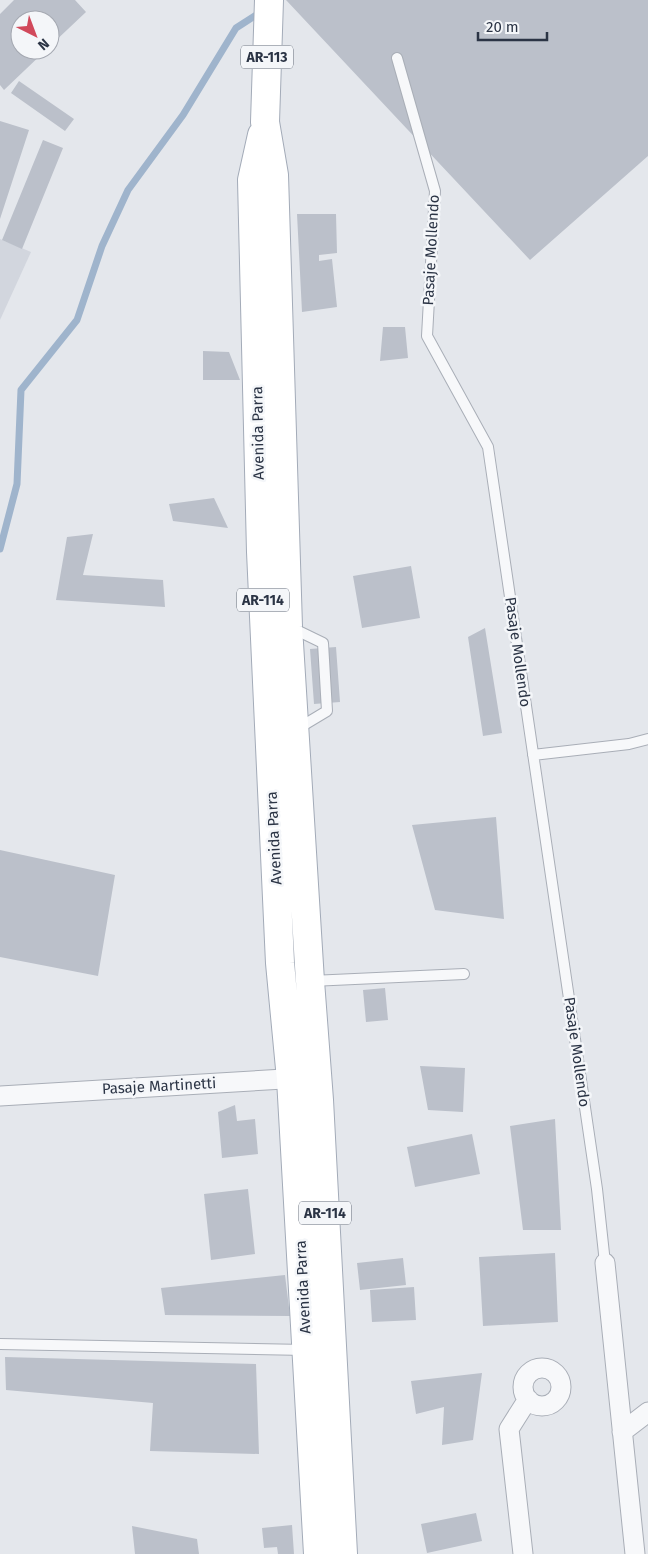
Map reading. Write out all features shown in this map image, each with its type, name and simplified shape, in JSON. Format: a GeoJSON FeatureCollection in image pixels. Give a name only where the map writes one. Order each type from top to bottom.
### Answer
{"type":"FeatureCollection","features":[{"type":"Feature","properties":{"kind":"main road","name":"Avenida Parra"},"geometry":{"type":"LineString","coordinates":[[269,0],[265,118],[252,180],[261,552],[282,734]]}},
{"type":"Feature","properties":{"kind":"main road","name":"Avenida Parra"},"geometry":{"type":"LineString","coordinates":[[265,118],[274,175],[288,627],[282,734],[280,963],[297,981],[317,1076],[320,1350],[318,1554]]}},
{"type":"Feature","properties":{"kind":"main road","name":"Avenida Parra"},"geometry":{"type":"LineString","coordinates":[[297,981],[290,1079],[343,1554]]}},
{"type":"Feature","properties":{"kind":"street","name":"Pasaje Martinetti"},"geometry":{"type":"LineString","coordinates":[[0,1096],[317,1076]]}},
{"type":"Feature","properties":{"kind":"street"},"geometry":{"type":"LineString","coordinates":[[605,1262],[635,1554]]}},
{"type":"Feature","properties":{"kind":"street"},"geometry":{"type":"LineString","coordinates":[[523,1554],[508,1429],[528,1400]]}},
{"type":"Feature","properties":{"kind":"street"},"geometry":{"type":"LineString","coordinates":[[622,1432],[648,1412]]}},
{"type":"Feature","properties":{"kind":"lane","name":"Pasaje Mollendo"},"geometry":{"type":"LineString","coordinates":[[397,58],[435,191],[427,336],[488,447],[595,1179],[605,1262]]}},
{"type":"Feature","properties":{"kind":"lane"},"geometry":{"type":"LineString","coordinates":[[533,755],[629,744],[648,739]]}},
{"type":"Feature","properties":{"kind":"lane"},"geometry":{"type":"LineString","coordinates":[[297,981],[464,974]]}},
{"type":"Feature","properties":{"kind":"lane"},"geometry":{"type":"LineString","coordinates":[[0,1344],[320,1350]]}},
{"type":"Feature","properties":{"kind":"shaded area"},"geometry":{"type":"Polygon","coordinates":[[[0,239],[31,252],[0,320],[0,239]]]}},
{"type":"Feature","properties":{"kind":"building"},"geometry":{"type":"Polygon","coordinates":[[[14,0],[75,0],[86,12],[60,37],[60,10],[10,10],[10,60],[36,60],[4,90],[0,85],[0,14],[14,0]]]}},
{"type":"Feature","properties":{"kind":"building"},"geometry":{"type":"Polygon","coordinates":[[[286,0],[648,0],[648,156],[530,260],[286,0]]]}},
{"type":"Feature","properties":{"kind":"building"},"geometry":{"type":"Polygon","coordinates":[[[19,81],[74,119],[65,131],[11,93],[19,81]]]}},
{"type":"Feature","properties":{"kind":"building"},"geometry":{"type":"Polygon","coordinates":[[[0,121],[29,130],[0,219],[0,121]]]}},
{"type":"Feature","properties":{"kind":"building"},"geometry":{"type":"Polygon","coordinates":[[[43,140],[63,148],[22,249],[2,240],[43,140]]]}},
{"type":"Feature","properties":{"kind":"building"},"geometry":{"type":"Polygon","coordinates":[[[297,214],[336,214],[337,253],[319,255],[319,261],[332,259],[337,307],[302,312],[297,214]]]}},
{"type":"Feature","properties":{"kind":"building"},"geometry":{"type":"Polygon","coordinates":[[[383,327],[405,327],[408,358],[380,361],[383,327]]]}},
{"type":"Feature","properties":{"kind":"building"},"geometry":{"type":"Polygon","coordinates":[[[203,351],[229,352],[240,380],[203,380],[203,351]]]}},
{"type":"Feature","properties":{"kind":"building"},"geometry":{"type":"Polygon","coordinates":[[[214,498],[228,528],[173,521],[169,504],[214,498]]]}},
{"type":"Feature","properties":{"kind":"building"},"geometry":{"type":"Polygon","coordinates":[[[93,534],[83,575],[163,580],[165,607],[56,600],[67,537],[93,534]]]}},
{"type":"Feature","properties":{"kind":"building"},"geometry":{"type":"Polygon","coordinates":[[[411,566],[420,618],[362,628],[353,576],[411,566]]]}},
{"type":"Feature","properties":{"kind":"building"},"geometry":{"type":"Polygon","coordinates":[[[485,628],[502,733],[483,736],[468,637],[485,628]]]}},
{"type":"Feature","properties":{"kind":"building"},"geometry":{"type":"Polygon","coordinates":[[[336,647],[340,702],[314,704],[310,649],[336,647]]]}},
{"type":"Feature","properties":{"kind":"building"},"geometry":{"type":"Polygon","coordinates":[[[496,817],[504,919],[435,910],[412,825],[496,817]]]}},
{"type":"Feature","properties":{"kind":"building"},"geometry":{"type":"Polygon","coordinates":[[[0,850],[115,875],[98,976],[0,957],[0,850]]]}},
{"type":"Feature","properties":{"kind":"building"},"geometry":{"type":"Polygon","coordinates":[[[385,988],[388,1020],[366,1022],[363,990],[385,988]]]}},
{"type":"Feature","properties":{"kind":"building"},"geometry":{"type":"Polygon","coordinates":[[[420,1066],[465,1068],[463,1112],[428,1110],[420,1066]]]}},
{"type":"Feature","properties":{"kind":"building"},"geometry":{"type":"Polygon","coordinates":[[[235,1105],[237,1121],[255,1119],[258,1154],[222,1158],[218,1112],[235,1105]]]}},
{"type":"Feature","properties":{"kind":"building"},"geometry":{"type":"Polygon","coordinates":[[[555,1119],[561,1230],[523,1230],[510,1126],[555,1119]]]}},
{"type":"Feature","properties":{"kind":"building"},"geometry":{"type":"Polygon","coordinates":[[[472,1134],[480,1174],[415,1187],[407,1147],[472,1134]]]}},
{"type":"Feature","properties":{"kind":"building"},"geometry":{"type":"Polygon","coordinates":[[[248,1189],[255,1254],[211,1260],[204,1194],[248,1189]]]}},
{"type":"Feature","properties":{"kind":"building"},"geometry":{"type":"Polygon","coordinates":[[[555,1253],[558,1322],[483,1326],[479,1257],[555,1253]]]}},
{"type":"Feature","properties":{"kind":"building"},"geometry":{"type":"Polygon","coordinates":[[[403,1258],[406,1285],[360,1290],[357,1263],[403,1258]]]}},
{"type":"Feature","properties":{"kind":"building"},"geometry":{"type":"Polygon","coordinates":[[[285,1275],[290,1316],[165,1315],[161,1288],[285,1275]]]}},
{"type":"Feature","properties":{"kind":"building"},"geometry":{"type":"Polygon","coordinates":[[[414,1287],[416,1320],[372,1322],[370,1290],[414,1287]]]}},
{"type":"Feature","properties":{"kind":"building"},"geometry":{"type":"Polygon","coordinates":[[[5,1357],[256,1364],[259,1454],[150,1451],[153,1403],[6,1390],[5,1357]]]}},
{"type":"Feature","properties":{"kind":"building"},"geometry":{"type":"Polygon","coordinates":[[[482,1373],[473,1440],[442,1445],[444,1407],[416,1414],[411,1381],[482,1373]]]}},
{"type":"Feature","properties":{"kind":"building"},"geometry":{"type":"Polygon","coordinates":[[[476,1513],[482,1541],[427,1553],[421,1524],[476,1513]]]}},
{"type":"Feature","properties":{"kind":"building"},"geometry":{"type":"Polygon","coordinates":[[[292,1525],[294,1554],[278,1554],[277,1547],[264,1548],[262,1528],[292,1525]]]}},
{"type":"Feature","properties":{"kind":"building"},"geometry":{"type":"Polygon","coordinates":[[[132,1526],[197,1539],[199,1554],[135,1554],[132,1526]]]}},
{"type":"Feature","properties":{"kind":"waterway"},"geometry":{"type":"LineString","coordinates":[[0,549],[17,484],[21,390],[77,320],[102,246],[128,190],[183,115],[236,28],[261,12]]}}]}
